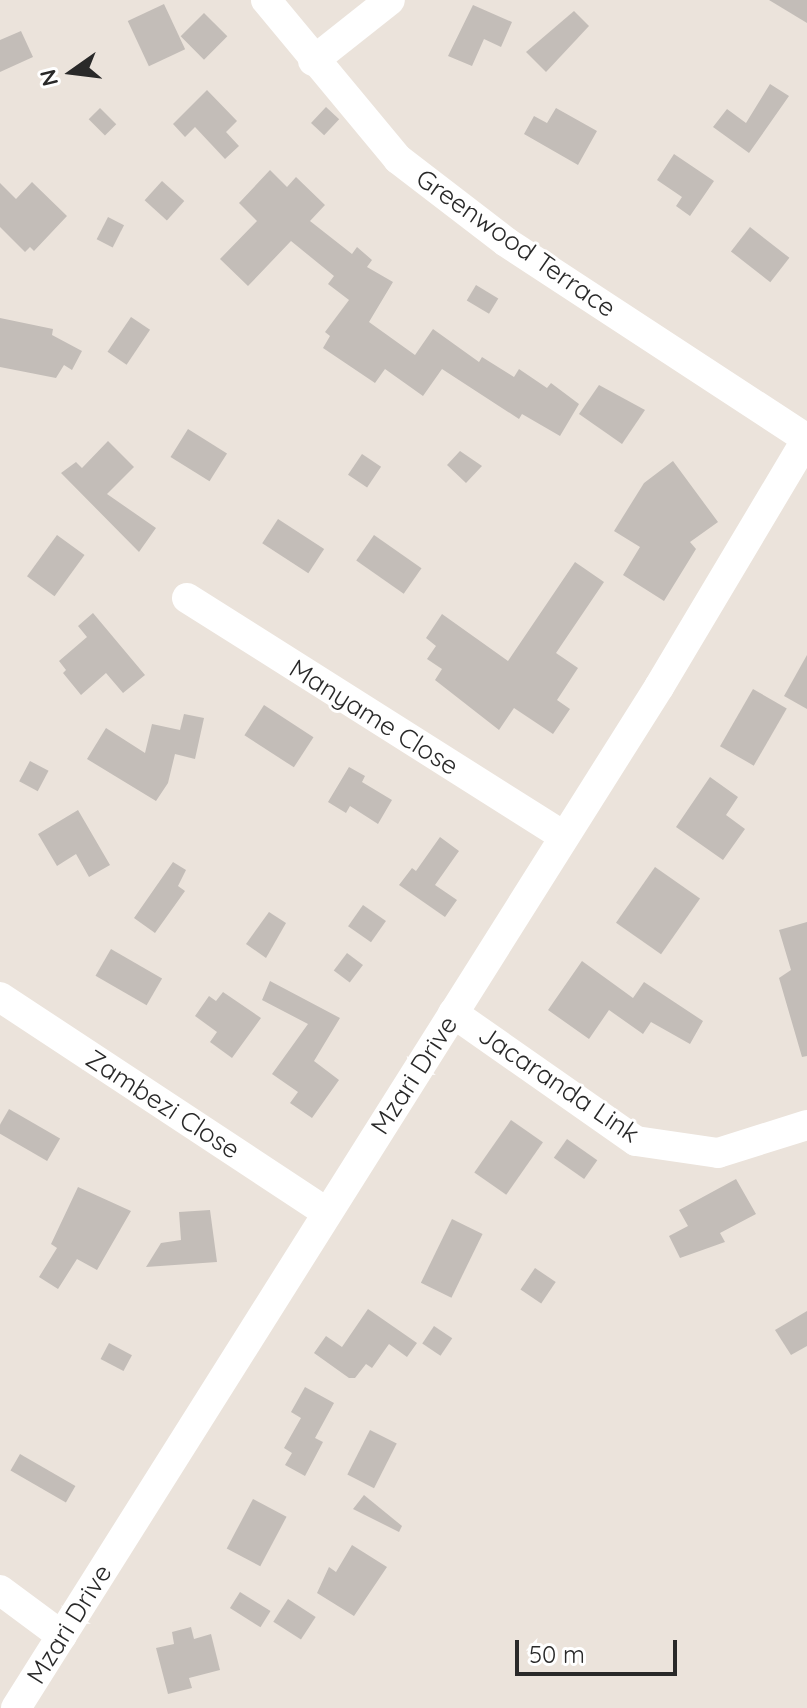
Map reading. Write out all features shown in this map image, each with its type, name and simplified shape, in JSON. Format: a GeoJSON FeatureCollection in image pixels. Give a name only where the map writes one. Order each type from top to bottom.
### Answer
{"type":"FeatureCollection","features":[{"type":"Feature","properties":{"kind":"street","name":"Greenwood Terrace"},"geometry":{"type":"LineString","coordinates":[[266,0],[313,61],[398,159],[506,242],[807,439]]}},
{"type":"Feature","properties":{"kind":"street"},"geometry":{"type":"LineString","coordinates":[[313,61],[390,0]]}},
{"type":"Feature","properties":{"kind":"street","name":"Mzari Drive"},"geometry":{"type":"LineString","coordinates":[[16,1708],[562,835],[659,687],[807,439]]}},
{"type":"Feature","properties":{"kind":"street","name":"Manyame Close"},"geometry":{"type":"LineString","coordinates":[[187,598],[562,835]]}},
{"type":"Feature","properties":{"kind":"street","name":"Zambezi Close"},"geometry":{"type":"LineString","coordinates":[[0,997],[326,1212]]}},
{"type":"Feature","properties":{"kind":"street","name":"Jacaranda Link"},"geometry":{"type":"LineString","coordinates":[[453,1013],[636,1141],[718,1153],[807,1125]]}},
{"type":"Feature","properties":{"kind":"street"},"geometry":{"type":"LineString","coordinates":[[0,1590],[62,1636]]}},
{"type":"Feature","properties":{"kind":"building"},"geometry":{"type":"Polygon","coordinates":[[[769,0],[807,0],[807,23],[769,0]]]}},
{"type":"Feature","properties":{"kind":"building"},"geometry":{"type":"Polygon","coordinates":[[[164,4],[185,49],[149,66],[128,21],[164,4]]]}},
{"type":"Feature","properties":{"kind":"building"},"geometry":{"type":"Polygon","coordinates":[[[473,5],[512,22],[501,47],[484,39],[472,66],[448,56],[473,5]]]}},
{"type":"Feature","properties":{"kind":"building"},"geometry":{"type":"Polygon","coordinates":[[[574,11],[589,26],[546,72],[526,52],[574,11]]]}},
{"type":"Feature","properties":{"kind":"building"},"geometry":{"type":"Polygon","coordinates":[[[204,13],[227,36],[204,60],[181,36],[204,13]]]}},
{"type":"Feature","properties":{"kind":"building"},"geometry":{"type":"Polygon","coordinates":[[[21,31],[33,57],[0,72],[0,40],[21,31]]]}},
{"type":"Feature","properties":{"kind":"building"},"geometry":{"type":"Polygon","coordinates":[[[770,84],[789,96],[749,153],[713,127],[727,109],[746,123],[770,84]]]}},
{"type":"Feature","properties":{"kind":"building"},"geometry":{"type":"Polygon","coordinates":[[[207,90],[237,121],[226,132],[239,146],[225,159],[195,127],[185,137],[173,124],[207,90]]]}},
{"type":"Feature","properties":{"kind":"building"},"geometry":{"type":"Polygon","coordinates":[[[326,107],[339,119],[324,135],[311,123],[326,107]]]}},
{"type":"Feature","properties":{"kind":"building"},"geometry":{"type":"Polygon","coordinates":[[[100,108],[116,124],[105,136],[89,119],[100,108]]]}},
{"type":"Feature","properties":{"kind":"building"},"geometry":{"type":"Polygon","coordinates":[[[556,108],[597,131],[578,165],[524,134],[534,116],[547,123],[556,108]]]}},
{"type":"Feature","properties":{"kind":"building"},"geometry":{"type":"Polygon","coordinates":[[[674,154],[714,181],[690,216],[676,206],[682,197],[657,180],[674,154]]]}},
{"type":"Feature","properties":{"kind":"building"},"geometry":{"type":"Polygon","coordinates":[[[270,170],[287,187],[296,177],[325,205],[310,221],[352,254],[357,247],[372,260],[367,267],[393,282],[369,322],[415,355],[433,329],[479,362],[482,357],[514,377],[519,369],[547,388],[551,383],[579,404],[560,436],[522,414],[519,419],[442,369],[423,396],[385,369],[375,383],[323,348],[330,336],[325,332],[349,300],[328,284],[334,276],[291,241],[248,286],[220,259],[257,221],[239,203],[270,170]]]}},
{"type":"Feature","properties":{"kind":"building"},"geometry":{"type":"Polygon","coordinates":[[[162,181],[184,201],[167,220],[145,200],[162,181]]]}},
{"type":"Feature","properties":{"kind":"building"},"geometry":{"type":"Polygon","coordinates":[[[32,182],[67,216],[34,251],[30,247],[25,252],[0,227],[0,183],[16,199],[32,182]]]}},
{"type":"Feature","properties":{"kind":"building"},"geometry":{"type":"Polygon","coordinates":[[[108,217],[124,225],[113,247],[97,239],[108,217]]]}},
{"type":"Feature","properties":{"kind":"building"},"geometry":{"type":"Polygon","coordinates":[[[750,227],[789,258],[770,282],[731,251],[750,227]]]}},
{"type":"Feature","properties":{"kind":"building"},"geometry":{"type":"Polygon","coordinates":[[[476,285],[498,298],[489,314],[467,300],[476,285]]]}},
{"type":"Feature","properties":{"kind":"building"},"geometry":{"type":"Polygon","coordinates":[[[131,317],[150,330],[127,365],[108,352],[131,317]]]}},
{"type":"Feature","properties":{"kind":"building"},"geometry":{"type":"Polygon","coordinates":[[[0,318],[53,329],[52,335],[82,351],[72,370],[64,365],[56,378],[0,367],[0,318]]]}},
{"type":"Feature","properties":{"kind":"building"},"geometry":{"type":"Polygon","coordinates":[[[599,385],[645,410],[622,444],[579,414],[599,385]]]}},
{"type":"Feature","properties":{"kind":"building"},"geometry":{"type":"Polygon","coordinates":[[[188,429],[227,453],[210,481],[171,457],[188,429]]]}},
{"type":"Feature","properties":{"kind":"building"},"geometry":{"type":"Polygon","coordinates":[[[108,441],[134,467],[107,494],[156,528],[139,552],[61,473],[76,462],[82,468],[108,441]]]}},
{"type":"Feature","properties":{"kind":"building"},"geometry":{"type":"Polygon","coordinates":[[[460,451],[482,466],[466,483],[447,465],[460,451]]]}},
{"type":"Feature","properties":{"kind":"building"},"geometry":{"type":"Polygon","coordinates":[[[362,454],[381,467],[367,488],[348,475],[362,454]]]}},
{"type":"Feature","properties":{"kind":"building"},"geometry":{"type":"Polygon","coordinates":[[[673,461],[718,522],[690,542],[696,549],[664,601],[623,575],[640,547],[614,531],[644,483],[673,461]]]}},
{"type":"Feature","properties":{"kind":"building"},"geometry":{"type":"Polygon","coordinates":[[[278,519],[324,549],[308,573],[262,543],[278,519]]]}},
{"type":"Feature","properties":{"kind":"building"},"geometry":{"type":"Polygon","coordinates":[[[57,535],[85,555],[55,596],[27,576],[57,535]]]}},
{"type":"Feature","properties":{"kind":"building"},"geometry":{"type":"Polygon","coordinates":[[[374,535],[422,568],[404,594],[356,560],[374,535]]]}},
{"type":"Feature","properties":{"kind":"building"},"geometry":{"type":"Polygon","coordinates":[[[575,562],[604,582],[556,653],[578,668],[557,700],[570,709],[553,734],[514,708],[499,730],[435,680],[442,669],[427,659],[436,646],[426,638],[442,614],[508,661],[575,562]]]}},
{"type":"Feature","properties":{"kind":"building"},"geometry":{"type":"Polygon","coordinates":[[[93,613],[145,675],[123,693],[106,673],[81,695],[63,673],[66,670],[59,661],[87,637],[78,626],[93,613]]]}},
{"type":"Feature","properties":{"kind":"building"},"geometry":{"type":"Polygon","coordinates":[[[807,655],[807,709],[784,696],[807,655]]]}},
{"type":"Feature","properties":{"kind":"building"},"geometry":{"type":"Polygon","coordinates":[[[753,689],[787,708],[754,766],[720,746],[753,689]]]}},
{"type":"Feature","properties":{"kind":"building"},"geometry":{"type":"Polygon","coordinates":[[[264,705],[313,737],[294,767],[244,735],[264,705]]]}},
{"type":"Feature","properties":{"kind":"building"},"geometry":{"type":"Polygon","coordinates":[[[184,714],[204,718],[195,759],[175,754],[168,783],[156,801],[87,759],[106,728],[145,753],[152,724],[180,730],[184,714]]]}},
{"type":"Feature","properties":{"kind":"building"},"geometry":{"type":"Polygon","coordinates":[[[30,761],[49,771],[38,791],[19,781],[30,761]]]}},
{"type":"Feature","properties":{"kind":"building"},"geometry":{"type":"Polygon","coordinates":[[[349,767],[365,776],[362,782],[392,800],[378,824],[350,806],[346,813],[328,802],[349,767]]]}},
{"type":"Feature","properties":{"kind":"building"},"geometry":{"type":"Polygon","coordinates":[[[710,777],[738,797],[726,815],[745,829],[723,860],[676,827],[710,777]]]}},
{"type":"Feature","properties":{"kind":"building"},"geometry":{"type":"Polygon","coordinates":[[[78,810],[110,865],[89,877],[76,854],[57,866],[38,834],[78,810]]]}},
{"type":"Feature","properties":{"kind":"building"},"geometry":{"type":"Polygon","coordinates":[[[440,837],[459,851],[435,885],[457,900],[445,917],[399,885],[412,868],[416,871],[440,837]]]}},
{"type":"Feature","properties":{"kind":"building"},"geometry":{"type":"Polygon","coordinates":[[[173,862],[186,870],[178,886],[185,891],[155,933],[134,918],[173,862]]]}},
{"type":"Feature","properties":{"kind":"building"},"geometry":{"type":"Polygon","coordinates":[[[655,867],[700,899],[661,954],[616,923],[655,867]]]}},
{"type":"Feature","properties":{"kind":"building"},"geometry":{"type":"Polygon","coordinates":[[[363,905],[386,921],[371,942],[348,926],[363,905]]]}},
{"type":"Feature","properties":{"kind":"building"},"geometry":{"type":"Polygon","coordinates":[[[269,912],[286,923],[266,958],[246,944],[269,912]]]}},
{"type":"Feature","properties":{"kind":"building"},"geometry":{"type":"Polygon","coordinates":[[[807,922],[807,1056],[802,1057],[779,978],[791,970],[779,930],[807,922]]]}},
{"type":"Feature","properties":{"kind":"building"},"geometry":{"type":"Polygon","coordinates":[[[111,949],[162,978],[147,1005],[96,976],[111,949]]]}},
{"type":"Feature","properties":{"kind":"building"},"geometry":{"type":"Polygon","coordinates":[[[347,953],[363,965],[350,983],[334,971],[347,953]]]}},
{"type":"Feature","properties":{"kind":"building"},"geometry":{"type":"Polygon","coordinates":[[[582,961],[633,998],[644,982],[703,1021],[690,1044],[651,1022],[643,1034],[609,1010],[589,1039],[548,1010],[582,961]]]}},
{"type":"Feature","properties":{"kind":"building"},"geometry":{"type":"Polygon","coordinates":[[[270,981],[340,1018],[314,1061],[339,1080],[312,1118],[290,1103],[298,1092],[272,1074],[308,1024],[262,1000],[270,981]]]}},
{"type":"Feature","properties":{"kind":"building"},"geometry":{"type":"Polygon","coordinates":[[[223,992],[261,1018],[232,1058],[210,1042],[217,1032],[195,1016],[209,996],[216,1001],[223,992]]]}},
{"type":"Feature","properties":{"kind":"building"},"geometry":{"type":"Polygon","coordinates":[[[9,1109],[60,1138],[47,1161],[0,1134],[0,1125],[9,1109]]]}},
{"type":"Feature","properties":{"kind":"building"},"geometry":{"type":"Polygon","coordinates":[[[511,1120],[543,1142],[506,1195],[474,1172],[511,1120]]]}},
{"type":"Feature","properties":{"kind":"building"},"geometry":{"type":"Polygon","coordinates":[[[567,1139],[597,1160],[584,1179],[554,1158],[567,1139]]]}},
{"type":"Feature","properties":{"kind":"building"},"geometry":{"type":"Polygon","coordinates":[[[736,1179],[756,1214],[720,1233],[725,1242],[680,1258],[669,1236],[688,1226],[679,1210],[736,1179]]]}},
{"type":"Feature","properties":{"kind":"building"},"geometry":{"type":"Polygon","coordinates":[[[78,1187],[131,1211],[97,1270],[77,1259],[58,1289],[39,1277],[57,1248],[51,1244],[78,1187]]]}},
{"type":"Feature","properties":{"kind":"building"},"geometry":{"type":"Polygon","coordinates":[[[210,1210],[217,1262],[146,1267],[161,1243],[181,1240],[179,1212],[210,1210]]]}},
{"type":"Feature","properties":{"kind":"building"},"geometry":{"type":"Polygon","coordinates":[[[452,1219],[483,1234],[451,1298],[421,1283],[452,1219]]]}},
{"type":"Feature","properties":{"kind":"building"},"geometry":{"type":"Polygon","coordinates":[[[535,1268],[556,1282],[541,1304],[520,1290],[535,1268]]]}},
{"type":"Feature","properties":{"kind":"building"},"geometry":{"type":"Polygon","coordinates":[[[368,1309],[417,1343],[407,1357],[389,1344],[372,1368],[366,1364],[355,1378],[349,1378],[314,1353],[326,1336],[342,1347],[368,1309]]]}},
{"type":"Feature","properties":{"kind":"building"},"geometry":{"type":"Polygon","coordinates":[[[807,1311],[807,1346],[791,1355],[775,1330],[807,1311]]]}},
{"type":"Feature","properties":{"kind":"building"},"geometry":{"type":"Polygon","coordinates":[[[434,1326],[452,1338],[440,1356],[422,1343],[434,1326]]]}},
{"type":"Feature","properties":{"kind":"building"},"geometry":{"type":"Polygon","coordinates":[[[109,1343],[132,1355],[124,1371],[101,1359],[109,1343]]]}},
{"type":"Feature","properties":{"kind":"building"},"geometry":{"type":"Polygon","coordinates":[[[305,1387],[334,1403],[315,1438],[323,1442],[305,1476],[285,1465],[292,1453],[284,1448],[301,1418],[291,1412],[305,1387]]]}},
{"type":"Feature","properties":{"kind":"building"},"geometry":{"type":"Polygon","coordinates":[[[370,1430],[397,1444],[374,1488],[347,1475],[370,1430]]]}},
{"type":"Feature","properties":{"kind":"building"},"geometry":{"type":"Polygon","coordinates":[[[20,1454],[75,1486],[66,1502],[10,1470],[20,1454]]]}},
{"type":"Feature","properties":{"kind":"building"},"geometry":{"type":"Polygon","coordinates":[[[364,1495],[402,1526],[399,1532],[353,1509],[364,1495]]]}},
{"type":"Feature","properties":{"kind":"building"},"geometry":{"type":"Polygon","coordinates":[[[253,1499],[287,1517],[260,1566],[227,1548],[253,1499]]]}},
{"type":"Feature","properties":{"kind":"building"},"geometry":{"type":"Polygon","coordinates":[[[352,1545],[387,1567],[354,1616],[317,1593],[329,1567],[336,1572],[352,1545]]]}},
{"type":"Feature","properties":{"kind":"building"},"geometry":{"type":"Polygon","coordinates":[[[240,1592],[271,1611],[260,1627],[230,1608],[240,1592]]]}},
{"type":"Feature","properties":{"kind":"building"},"geometry":{"type":"Polygon","coordinates":[[[288,1599],[316,1617],[301,1640],[273,1622],[288,1599]]]}},
{"type":"Feature","properties":{"kind":"building"},"geometry":{"type":"Polygon","coordinates":[[[191,1627],[194,1639],[211,1634],[220,1670],[189,1678],[192,1688],[168,1694],[156,1648],[174,1644],[172,1632],[191,1627]]]}}]}
